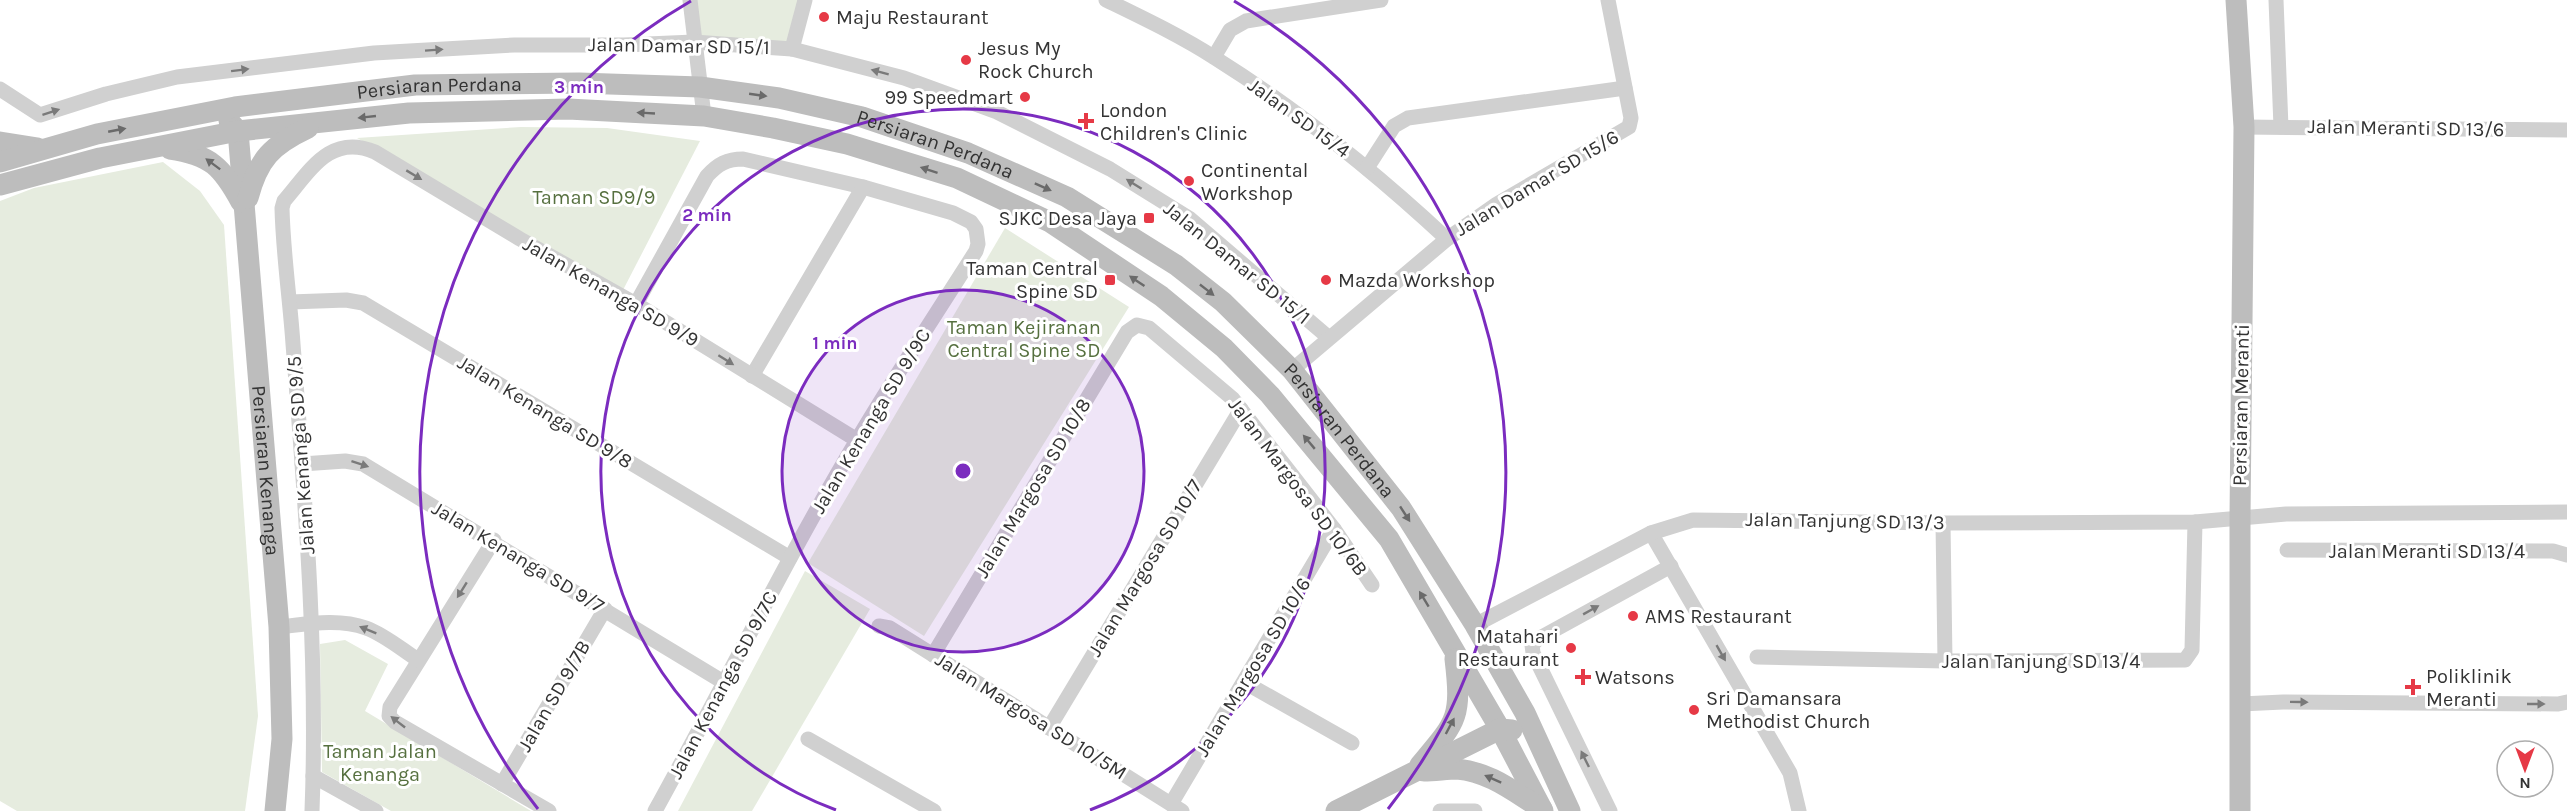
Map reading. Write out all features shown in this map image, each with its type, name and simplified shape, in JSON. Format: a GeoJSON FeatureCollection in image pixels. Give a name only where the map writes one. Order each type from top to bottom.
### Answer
{"type":"FeatureCollection","features":[{"type":"Feature","properties":{"kind":"main road","name":"Persiaran Meranti"},"geometry":{"type":"LineString","coordinates":[[2236,0],[2244,127],[2240,811]]}},
{"type":"Feature","properties":{"kind":"main road","name":"Persiaran Perdana"},"geometry":{"type":"LineString","coordinates":[[0,162],[97,134],[191,115],[281,101],[415,85],[579,83],[700,87],[779,98],[852,115],[968,153],[1074,202],[1176,265],[1223,302],[1292,370],[1391,494],[1479,633],[1525,713],[1568,805]]}},
{"type":"Feature","properties":{"kind":"main road"},"geometry":{"type":"LineString","coordinates":[[191,115],[228,121],[238,131],[247,118],[281,101]]}},
{"type":"Feature","properties":{"kind":"main road","name":"Persiaran Perdana"},"geometry":{"type":"LineString","coordinates":[[0,186],[100,158],[238,131],[409,113],[556,109],[704,116],[847,144],[957,178],[1050,222],[1161,296],[1224,348],[1270,395],[1389,539],[1500,729],[1543,810]]}},
{"type":"Feature","properties":{"kind":"main road"},"geometry":{"type":"LineString","coordinates":[[245,211],[254,175],[263,160],[277,144],[320,122]]}},
{"type":"Feature","properties":{"kind":"main road","name":"Persiaran Kenanga"},"geometry":{"type":"LineString","coordinates":[[238,131],[279,627],[282,739],[275,811]]}},
{"type":"Feature","properties":{"kind":"main road"},"geometry":{"type":"LineString","coordinates":[[0,142],[46,149]]}},
{"type":"Feature","properties":{"kind":"main road"},"geometry":{"type":"LineString","coordinates":[[151,148],[196,153],[215,163],[228,177],[245,211]]}},
{"type":"Feature","properties":{"kind":"main road"},"geometry":{"type":"LineString","coordinates":[[957,178],[968,153]]}},
{"type":"Feature","properties":{"kind":"main road"},"geometry":{"type":"LineString","coordinates":[[1336,811],[1500,729],[1504,724],[1504,708],[1479,633]]}},
{"type":"Feature","properties":{"kind":"main road"},"geometry":{"type":"LineString","coordinates":[[1414,772],[1450,729],[1458,710],[1454,649]]}},
{"type":"Feature","properties":{"kind":"main road"},"geometry":{"type":"LineString","coordinates":[[1500,729],[1512,730],[1525,740],[1568,805]]}},
{"type":"Feature","properties":{"kind":"main road"},"geometry":{"type":"LineString","coordinates":[[1414,772],[1457,769],[1479,773],[1500,782],[1543,810]]}},
{"type":"Feature","properties":{"kind":"street"},"geometry":{"type":"LineString","coordinates":[[690,0],[704,116]]}},
{"type":"Feature","properties":{"kind":"street"},"geometry":{"type":"LineString","coordinates":[[792,49],[805,0]]}},
{"type":"Feature","properties":{"kind":"street","name":"Jalan SD 15/4"},"geometry":{"type":"LineString","coordinates":[[1106,0],[1214,57],[1295,112],[1367,168],[1447,239]]}},
{"type":"Feature","properties":{"kind":"street"},"geometry":{"type":"LineString","coordinates":[[1214,57],[1230,30],[1246,21],[1381,0]]}},
{"type":"Feature","properties":{"kind":"street","name":"Jalan Damar SD 15/6"},"geometry":{"type":"LineString","coordinates":[[1292,370],[1328,337],[1447,239],[1497,204],[1629,127],[1632,118],[1608,0]]}},
{"type":"Feature","properties":{"kind":"street"},"geometry":{"type":"LineString","coordinates":[[2276,0],[2281,127]]}},
{"type":"Feature","properties":{"kind":"street","name":"Jalan Damar SD 15/1"},"geometry":{"type":"LineString","coordinates":[[0,89],[40,115],[106,94],[177,77],[374,53],[513,45],[624,45],[694,42],[792,49],[904,78],[997,112],[1110,169],[1189,218],[1328,337]]}},
{"type":"Feature","properties":{"kind":"street"},"geometry":{"type":"LineString","coordinates":[[1367,168],[1394,126],[1408,118],[1625,88]]}},
{"type":"Feature","properties":{"kind":"street","name":"Jalan Meranti SD 13/6"},"geometry":{"type":"LineString","coordinates":[[2244,127],[2567,130]]}},
{"type":"Feature","properties":{"kind":"street","name":"Jalan Kenanga SD 9/5"},"geometry":{"type":"LineString","coordinates":[[312,811],[315,733],[312,623],[282,216],[284,201],[323,156],[349,146],[363,146]]}},
{"type":"Feature","properties":{"kind":"street","name":"Jalan Kenanga SD 9/9"},"geometry":{"type":"LineString","coordinates":[[363,146],[636,304],[857,440]]}},
{"type":"Feature","properties":{"kind":"street"},"geometry":{"type":"LineString","coordinates":[[636,304],[707,176],[724,161],[743,159],[863,187],[752,376]]}},
{"type":"Feature","properties":{"kind":"street","name":"Jalan Kenanga SD 9/9C"},"geometry":{"type":"LineString","coordinates":[[790,558],[857,440],[976,251],[978,236],[971,222],[953,213],[863,187]]}},
{"type":"Feature","properties":{"kind":"street","name":"Jalan Kenanga SD 9/8"},"geometry":{"type":"LineString","coordinates":[[290,302],[346,300],[363,303],[790,558]]}},
{"type":"Feature","properties":{"kind":"street","name":"Jalan Margosa SD 10/6B"},"geometry":{"type":"LineString","coordinates":[[1137,325],[1149,328],[1233,399],[1334,529],[1372,585]]}},
{"type":"Feature","properties":{"kind":"street","name":"Jalan Margosa SD 10/8"},"geometry":{"type":"LineString","coordinates":[[933,655],[1127,332],[1137,325]]}},
{"type":"Feature","properties":{"kind":"street","name":"Jalan Margosa SD 10/7"},"geometry":{"type":"LineString","coordinates":[[1049,728],[1241,409]]}},
{"type":"Feature","properties":{"kind":"street","name":"Jalan Kenanga SD 9/7"},"geometry":{"type":"LineString","coordinates":[[302,464],[345,460],[363,464],[494,540],[725,683]]}},
{"type":"Feature","properties":{"kind":"street","name":"Jalan Tanjung SD 13/3"},"geometry":{"type":"LineString","coordinates":[[1479,633],[1651,533],[1677,523],[1709,519],[1943,523],[2195,522],[2286,514],[2567,512]]}},
{"type":"Feature","properties":{"kind":"street","name":"Jalan Tanjung SD 13/4"},"geometry":{"type":"LineString","coordinates":[[1757,657],[1945,661],[2185,660],[2192,650],[2195,522]]}},
{"type":"Feature","properties":{"kind":"street"},"geometry":{"type":"LineString","coordinates":[[1943,523],[1945,661]]}},
{"type":"Feature","properties":{"kind":"street","name":"Jalan Margosa SD 10/6"},"geometry":{"type":"LineString","coordinates":[[1177,808],[1244,682],[1334,529]]}},
{"type":"Feature","properties":{"kind":"street"},"geometry":{"type":"LineString","coordinates":[[1651,533],[1790,773],[1799,811]]}},
{"type":"Feature","properties":{"kind":"street"},"geometry":{"type":"LineString","coordinates":[[494,540],[390,707],[391,719],[549,811]]}},
{"type":"Feature","properties":{"kind":"street","name":"Jalan Meranti SD 13/4"},"geometry":{"type":"LineString","coordinates":[[2287,550],[2553,551],[2567,555]]}},
{"type":"Feature","properties":{"kind":"street","name":"Jalan Kenanga SD 9/7C"},"geometry":{"type":"LineString","coordinates":[[655,811],[790,558]]}},
{"type":"Feature","properties":{"kind":"street"},"geometry":{"type":"LineString","coordinates":[[1610,811],[1533,654],[1532,645],[1538,639],[1671,566]]}},
{"type":"Feature","properties":{"kind":"street","name":"Jalan SD 9/7B"},"geometry":{"type":"LineString","coordinates":[[502,784],[605,609]]}},
{"type":"Feature","properties":{"kind":"street"},"geometry":{"type":"LineString","coordinates":[[279,627],[312,623],[346,623],[365,628],[418,660]]}},
{"type":"Feature","properties":{"kind":"street","name":"Jalan Margosa SD 10/5M"},"geometry":{"type":"LineString","coordinates":[[879,626],[890,628],[1177,808]]}},
{"type":"Feature","properties":{"kind":"street"},"geometry":{"type":"LineString","coordinates":[[1244,682],[1352,743]]}},
{"type":"Feature","properties":{"kind":"street"},"geometry":{"type":"LineString","coordinates":[[2241,704],[2283,702],[2558,704],[2567,702]]}},
{"type":"Feature","properties":{"kind":"street"},"geometry":{"type":"LineString","coordinates":[[808,739],[934,811]]}},
{"type":"Feature","properties":{"kind":"street"},"geometry":{"type":"LineString","coordinates":[[313,776],[376,811]]}},
{"type":"Feature","properties":{"kind":"street"},"geometry":{"type":"LineString","coordinates":[[1440,811],[1474,811]]}},
{"type":"Feature","properties":{"kind":"green space"},"geometry":{"type":"Polygon","coordinates":[[[695,0],[800,0],[789,43],[699,38],[695,0]]]}},
{"type":"Feature","properties":{"kind":"green space","name":"Taman SD9/9"},"geometry":{"type":"Polygon","coordinates":[[[521,127],[607,128],[700,141],[622,292],[357,138],[521,127]]]}},
{"type":"Feature","properties":{"kind":"green space"},"geometry":{"type":"Polygon","coordinates":[[[163,162],[200,191],[224,225],[258,716],[245,811],[17,811],[0,801],[0,201],[34,188],[163,162]]]}},
{"type":"Feature","properties":{"kind":"green space","name":"Taman Kejiranan Central Spine SD"},"geometry":{"type":"Polygon","coordinates":[[[1005,228],[1129,307],[924,636],[808,563],[1005,228]]]}},
{"type":"Feature","properties":{"kind":"green space"},"geometry":{"type":"Polygon","coordinates":[[[805,571],[870,609],[752,811],[678,811],[805,571]]]}},
{"type":"Feature","properties":{"kind":"green space","name":"Taman Jalan Kenanga"},"geometry":{"type":"Polygon","coordinates":[[[345,640],[388,664],[365,711],[531,811],[391,811],[322,772],[320,644],[345,640]]]}},
{"type":"Feature","properties":{"kind":"place","name":"Maju Restaurant"},"geometry":{"type":"Point","coordinates":[824,17]}},
{"type":"Feature","properties":{"kind":"place","name":"Jesus My Rock Church"},"geometry":{"type":"Point","coordinates":[966,60]}},
{"type":"Feature","properties":{"kind":"place","name":"99 Speedmart"},"geometry":{"type":"Point","coordinates":[1025,97]}},
{"type":"Feature","properties":{"kind":"place","name":"London Children's Clinic"},"geometry":{"type":"Point","coordinates":[1086,121]}},
{"type":"Feature","properties":{"kind":"place","name":"Continental Workshop"},"geometry":{"type":"Point","coordinates":[1189,181]}},
{"type":"Feature","properties":{"kind":"place","name":"SJKC Desa Jaya"},"geometry":{"type":"Point","coordinates":[1149,218]}},
{"type":"Feature","properties":{"kind":"place","name":"Taman Central Spine SD"},"geometry":{"type":"Point","coordinates":[1110,280]}},
{"type":"Feature","properties":{"kind":"place","name":"Mazda Workshop"},"geometry":{"type":"Point","coordinates":[1326,280]}},
{"type":"Feature","properties":{"kind":"place","name":"AMS Restaurant"},"geometry":{"type":"Point","coordinates":[1633,616]}},
{"type":"Feature","properties":{"kind":"place","name":"Matahari Restaurant"},"geometry":{"type":"Point","coordinates":[1571,648]}},
{"type":"Feature","properties":{"kind":"place","name":"Watsons"},"geometry":{"type":"Point","coordinates":[1583,677]}},
{"type":"Feature","properties":{"kind":"place","name":"Poliklinik Meranti"},"geometry":{"type":"Point","coordinates":[2413,687]}},
{"type":"Feature","properties":{"kind":"place","name":"Sri Damansara Methodist Church"},"geometry":{"type":"Point","coordinates":[1694,710]}}]}
